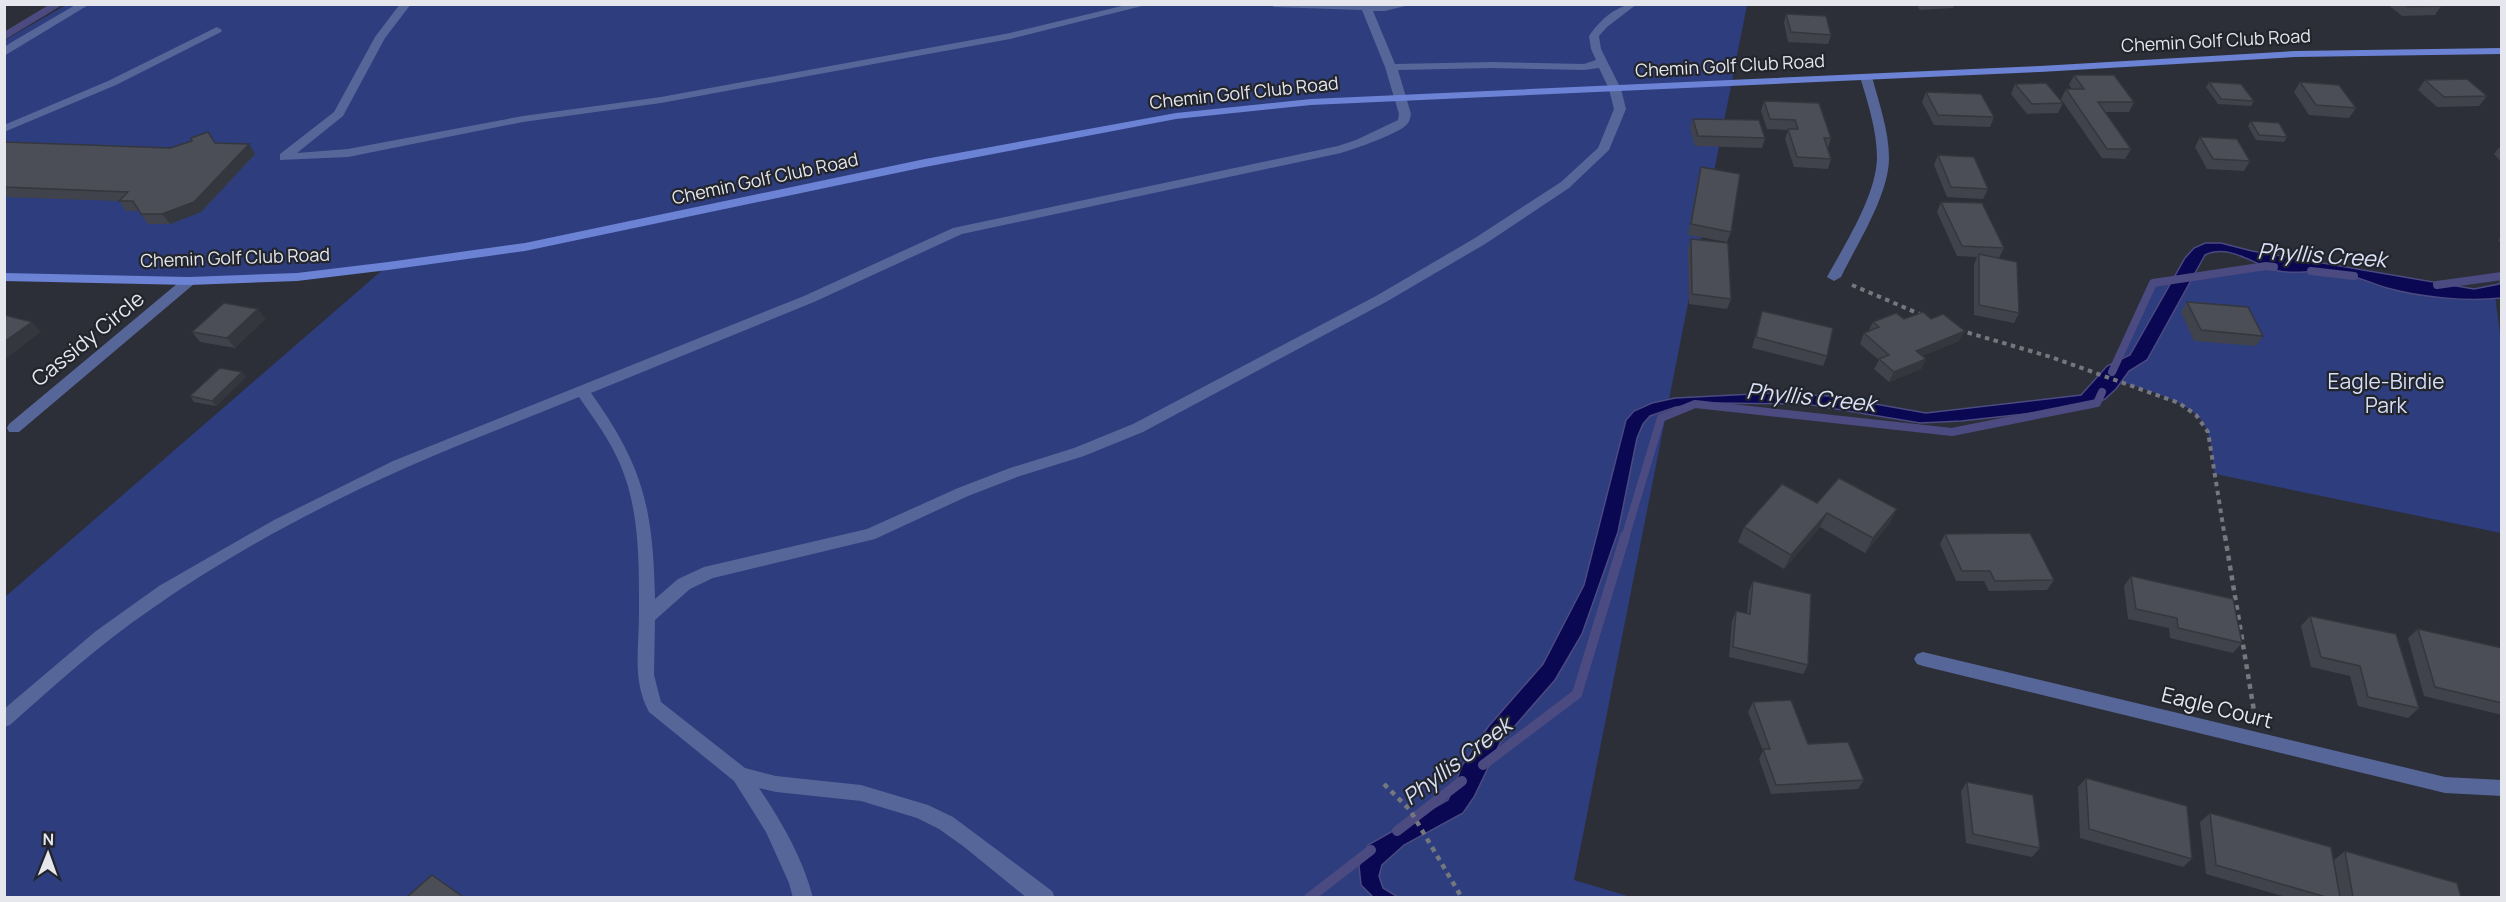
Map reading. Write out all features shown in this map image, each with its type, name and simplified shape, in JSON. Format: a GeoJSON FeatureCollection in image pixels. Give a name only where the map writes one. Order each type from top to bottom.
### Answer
{"type":"FeatureCollection","features":[{"type":"Feature","properties":{"kind":"street"},"geometry":{"type":"LineString","coordinates":[[4,53],[22,40],[85,4]]}},
{"type":"Feature","properties":{"kind":"street"},"geometry":{"type":"LineString","coordinates":[[406,4],[380,37],[339,114],[284,157],[348,153],[524,120],[661,100],[1010,36],[1145,4]]}},
{"type":"Feature","properties":{"kind":"street"},"geometry":{"type":"LineString","coordinates":[[1274,4],[1385,8],[1408,4]]}},
{"type":"Feature","properties":{"kind":"street"},"geometry":{"type":"LineString","coordinates":[[647,618],[666,598],[684,584],[710,572],[868,535],[895,525],[963,492],[1015,472],[1079,452],[1138,428],[1381,299],[1480,241],[1565,185],[1603,150],[1620,109],[1615,89],[1594,41],[1597,31],[1632,4]]}},
{"type":"Feature","properties":{"kind":"street"},"geometry":{"type":"LineString","coordinates":[[4,720],[112,628],[163,592],[220,557],[398,465],[808,299],[958,231],[1360,143],[1384,133],[1404,120],[1406,116],[1390,67],[1366,7]]}},
{"type":"Feature","properties":{"kind":"street"},"geometry":{"type":"LineString","coordinates":[[4,129],[112,83],[217,30]]}},
{"type":"Feature","properties":{"kind":"street","name":"Chemin Golf Club Road"},"geometry":{"type":"LineString","coordinates":[[4,277],[189,281],[297,277],[525,247],[925,164],[1176,116],[1311,102],[1866,77],[2295,54],[2502,51]]}},
{"type":"Feature","properties":{"kind":"street"},"geometry":{"type":"LineString","coordinates":[[1390,67],[1492,65],[1584,67],[1595,66],[1602,61]]}},
{"type":"Feature","properties":{"kind":"street"},"geometry":{"type":"LineString","coordinates":[[1834,277],[1863,221],[1883,165],[1876,111],[1866,77]]}},
{"type":"Feature","properties":{"kind":"street","name":"Cassidy Circle"},"geometry":{"type":"LineString","coordinates":[[8,430],[150,316],[189,281]]}},
{"type":"Feature","properties":{"kind":"street"},"geometry":{"type":"LineString","coordinates":[[583,392],[617,439],[637,492],[645,555],[648,696],[655,707],[740,775],[773,826],[799,882],[803,897]]}},
{"type":"Feature","properties":{"kind":"street","name":"Eagle Court"},"geometry":{"type":"LineString","coordinates":[[1923,659],[2445,785],[2502,788]]}},
{"type":"Feature","properties":{"kind":"street"},"geometry":{"type":"LineString","coordinates":[[740,775],[776,784],[861,793],[921,811],[954,828],[1028,887],[1045,897]]}},
{"type":"Feature","properties":{"kind":"path"},"geometry":{"type":"LineString","coordinates":[[1834,277],[1930,319]]}},
{"type":"Feature","properties":{"kind":"path"},"geometry":{"type":"LineString","coordinates":[[1951,327],[2051,357],[2179,403],[2193,411],[2203,422],[2208,432],[2259,741]]}},
{"type":"Feature","properties":{"kind":"path"},"geometry":{"type":"LineString","coordinates":[[1384,784],[1410,810],[1462,897]]}},
{"type":"Feature","properties":{"kind":"green space"},"geometry":{"type":"Polygon","coordinates":[[[66,5],[1747,5],[1574,880],[1631,897],[5,897],[5,597],[387,266],[297,277],[189,281],[5,277],[5,40],[66,5]]]}},
{"type":"Feature","properties":{"kind":"green space","name":"Eagle-Birdie Park"},"geometry":{"type":"Polygon","coordinates":[[[2266,266],[2495,295],[2502,350],[2501,533],[2215,474],[2209,435],[2197,415],[2161,395],[2109,378],[2153,283],[2266,266]]]}},
{"type":"Feature","properties":{"kind":"water"},"geometry":{"type":"Polygon","coordinates":[[[2205,243],[2221,243],[2252,251],[2474,289],[2499,284],[2501,280],[2501,298],[2459,299],[2414,294],[2341,273],[2279,271],[2233,253],[2215,252],[2205,255],[2147,360],[2129,371],[2116,389],[2105,399],[2088,407],[1961,421],[1920,423],[1806,404],[1711,403],[1676,407],[1650,416],[1643,424],[1637,438],[1618,532],[1582,634],[1555,680],[1500,743],[1474,797],[1463,813],[1404,845],[1382,865],[1379,876],[1383,888],[1398,897],[1373,897],[1361,885],[1359,866],[1368,845],[1448,800],[1463,764],[1488,727],[1543,664],[1584,585],[1626,420],[1634,411],[1652,403],[1675,398],[1773,393],[1830,396],[1926,413],[2081,395],[2107,366],[2130,355],[2185,258],[2194,248],[2205,243]]]}},
{"type":"Feature","properties":{"kind":"building"},"geometry":{"type":"Polygon","coordinates":[[[2405,4],[2440,4],[2441,6],[2408,7],[2405,4]]]}},
{"type":"Feature","properties":{"kind":"building"},"geometry":{"type":"Polygon","coordinates":[[[1786,14],[1826,16],[1831,35],[1791,32],[1786,14]]]}},
{"type":"Feature","properties":{"kind":"building"},"geometry":{"type":"Polygon","coordinates":[[[2074,75],[2114,75],[2134,102],[2098,102],[2131,149],[2107,149],[2066,89],[2084,89],[2074,75]]]}},
{"type":"Feature","properties":{"kind":"building"},"geometry":{"type":"Polygon","coordinates":[[[2467,79],[2487,96],[2444,97],[2425,80],[2467,79]]]}},
{"type":"Feature","properties":{"kind":"building"},"geometry":{"type":"Polygon","coordinates":[[[2209,82],[2241,84],[2254,101],[2221,99],[2209,82]]]}},
{"type":"Feature","properties":{"kind":"building"},"geometry":{"type":"Polygon","coordinates":[[[2300,82],[2339,85],[2356,108],[2316,105],[2300,82]]]}},
{"type":"Feature","properties":{"kind":"building"},"geometry":{"type":"Polygon","coordinates":[[[2046,83],[2063,103],[2032,104],[2015,84],[2046,83]]]}},
{"type":"Feature","properties":{"kind":"building"},"geometry":{"type":"Polygon","coordinates":[[[1926,92],[1981,94],[1994,117],[1938,115],[1926,92]]]}},
{"type":"Feature","properties":{"kind":"building"},"geometry":{"type":"Polygon","coordinates":[[[1764,101],[1819,103],[1831,138],[1824,138],[1831,159],[1797,157],[1788,129],[1798,129],[1795,120],[1770,119],[1764,101]]]}},
{"type":"Feature","properties":{"kind":"building"},"geometry":{"type":"Polygon","coordinates":[[[1693,119],[1759,120],[1765,138],[1698,136],[1693,119]]]}},
{"type":"Feature","properties":{"kind":"building"},"geometry":{"type":"Polygon","coordinates":[[[2251,121],[2279,123],[2287,137],[2259,135],[2251,121]]]}},
{"type":"Feature","properties":{"kind":"building"},"geometry":{"type":"Polygon","coordinates":[[[208,132],[215,143],[249,144],[194,202],[162,214],[141,214],[133,201],[119,201],[128,192],[4,187],[4,142],[170,148],[192,141],[191,138],[208,132]]]}},
{"type":"Feature","properties":{"kind":"building"},"geometry":{"type":"Polygon","coordinates":[[[2200,137],[2237,139],[2250,161],[2213,159],[2200,137]]]}},
{"type":"Feature","properties":{"kind":"building"},"geometry":{"type":"Polygon","coordinates":[[[1938,155],[1974,157],[1988,189],[1951,187],[1938,155]]]}},
{"type":"Feature","properties":{"kind":"building"},"geometry":{"type":"Polygon","coordinates":[[[1701,167],[1740,174],[1731,232],[1691,224],[1701,167]]]}},
{"type":"Feature","properties":{"kind":"building"},"geometry":{"type":"Polygon","coordinates":[[[1941,202],[1982,203],[2004,248],[1962,246],[1941,202]]]}},
{"type":"Feature","properties":{"kind":"building"},"geometry":{"type":"Polygon","coordinates":[[[1691,239],[1728,243],[1731,299],[1692,294],[1691,239]]]}},
{"type":"Feature","properties":{"kind":"building"},"geometry":{"type":"Polygon","coordinates":[[[1979,254],[2017,262],[2019,313],[1979,305],[1979,254]]]}},
{"type":"Feature","properties":{"kind":"building"},"geometry":{"type":"Polygon","coordinates":[[[2187,302],[2248,307],[2263,336],[2201,330],[2187,302]]]}},
{"type":"Feature","properties":{"kind":"building"},"geometry":{"type":"Polygon","coordinates":[[[224,303],[258,309],[227,338],[192,332],[224,303]]]}},
{"type":"Feature","properties":{"kind":"building"},"geometry":{"type":"Polygon","coordinates":[[[1762,311],[1833,328],[1827,356],[1756,337],[1762,311]]]}},
{"type":"Feature","properties":{"kind":"building"},"geometry":{"type":"Polygon","coordinates":[[[1923,312],[1931,319],[1943,314],[1965,331],[1916,351],[1926,359],[1894,372],[1879,359],[1889,355],[1864,333],[1879,327],[1873,322],[1896,313],[1904,319],[1923,312]]]}},
{"type":"Feature","properties":{"kind":"building"},"geometry":{"type":"Polygon","coordinates":[[[4,315],[32,322],[4,342],[4,315]]]}},
{"type":"Feature","properties":{"kind":"building"},"geometry":{"type":"Polygon","coordinates":[[[220,368],[242,372],[212,401],[190,396],[220,368]]]}},
{"type":"Feature","properties":{"kind":"building"},"geometry":{"type":"Polygon","coordinates":[[[1839,478],[1897,509],[1873,538],[1827,513],[1791,555],[1744,527],[1782,484],[1817,503],[1839,478]]]}},
{"type":"Feature","properties":{"kind":"building"},"geometry":{"type":"Polygon","coordinates":[[[2030,533],[2054,580],[1995,581],[1990,571],[1962,571],[1945,534],[2030,533]]]}},
{"type":"Feature","properties":{"kind":"building"},"geometry":{"type":"Polygon","coordinates":[[[2131,576],[2233,599],[2242,643],[2178,628],[2177,618],[2136,609],[2131,576]]]}},
{"type":"Feature","properties":{"kind":"building"},"geometry":{"type":"Polygon","coordinates":[[[1753,581],[1811,594],[1808,665],[1733,647],[1736,611],[1750,614],[1753,581]]]}},
{"type":"Feature","properties":{"kind":"building"},"geometry":{"type":"Polygon","coordinates":[[[2310,616],[2396,634],[2419,708],[2368,697],[2360,666],[2321,657],[2310,616]]]}},
{"type":"Feature","properties":{"kind":"building"},"geometry":{"type":"Polygon","coordinates":[[[2418,629],[2502,648],[2502,703],[2435,687],[2418,629]]]}},
{"type":"Feature","properties":{"kind":"building"},"geometry":{"type":"Polygon","coordinates":[[[1791,700],[1808,744],[1848,742],[1864,780],[1776,785],[1763,749],[1770,749],[1753,702],[1791,700]]]}},
{"type":"Feature","properties":{"kind":"building"},"geometry":{"type":"Polygon","coordinates":[[[2086,778],[2187,806],[2192,859],[2089,829],[2086,778]]]}},
{"type":"Feature","properties":{"kind":"building"},"geometry":{"type":"Polygon","coordinates":[[[1967,782],[2033,795],[2040,848],[1973,834],[1967,782]]]}},
{"type":"Feature","properties":{"kind":"building"},"geometry":{"type":"Polygon","coordinates":[[[2210,813],[2331,847],[2340,897],[2326,897],[2216,865],[2210,813]]]}},
{"type":"Feature","properties":{"kind":"building"},"geometry":{"type":"Polygon","coordinates":[[[2345,851],[2457,883],[2461,897],[2353,897],[2345,851]]]}},
{"type":"Feature","properties":{"kind":"building"},"geometry":{"type":"Polygon","coordinates":[[[432,875],[463,897],[407,897],[432,875]]]}},
{"type":"Feature","properties":{"kind":"waterway"},"geometry":{"type":"LineString","coordinates":[[4,36],[57,4]]}},
{"type":"Feature","properties":{"kind":"waterway","name":"Phyllis Creek"},"geometry":{"type":"LineString","coordinates":[[2112,372],[2153,283],[2266,266],[2274,267]]}},
{"type":"Feature","properties":{"kind":"waterway","name":"Phyllis Creek"},"geometry":{"type":"LineString","coordinates":[[2311,271],[2354,276]]}},
{"type":"Feature","properties":{"kind":"waterway","name":"Phyllis Creek"},"geometry":{"type":"LineString","coordinates":[[2437,285],[2502,276]]}},
{"type":"Feature","properties":{"kind":"waterway","name":"Phyllis Creek"},"geometry":{"type":"LineString","coordinates":[[1625,538],[1661,418],[1695,404],[1952,432],[2097,403],[2102,392]]}},
{"type":"Feature","properties":{"kind":"waterway","name":"Phyllis Creek"},"geometry":{"type":"LineString","coordinates":[[1483,765],[1577,694],[1625,536]]}},
{"type":"Feature","properties":{"kind":"waterway","name":"Phyllis Creek"},"geometry":{"type":"LineString","coordinates":[[1397,831],[1462,781]]}},
{"type":"Feature","properties":{"kind":"waterway","name":"Phyllis Creek"},"geometry":{"type":"LineString","coordinates":[[1309,898],[1371,850]]}}]}
